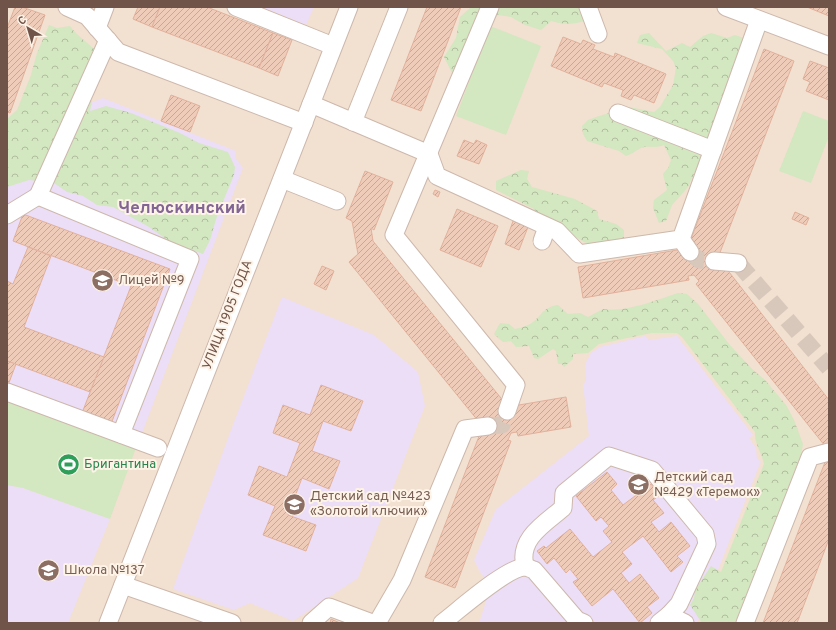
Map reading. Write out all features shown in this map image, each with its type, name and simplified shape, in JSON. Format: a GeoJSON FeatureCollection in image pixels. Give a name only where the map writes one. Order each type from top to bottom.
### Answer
{"type":"FeatureCollection","features":[{"type":"Feature","properties":{"kind":"street"},"geometry":{"type":"LineString","coordinates":[[67,7],[87,16],[118,52],[304,123]]}},
{"type":"Feature","properties":{"kind":"street"},"geometry":{"type":"LineString","coordinates":[[7,215],[38,196],[103,34],[105,7]]}},
{"type":"Feature","properties":{"kind":"street"},"geometry":{"type":"LineString","coordinates":[[236,7],[333,46]]}},
{"type":"Feature","properties":{"kind":"street","name":"УЛИЦА 1905 ГОДА"},"geometry":{"type":"LineString","coordinates":[[108,623],[349,7]]}},
{"type":"Feature","properties":{"kind":"street"},"geometry":{"type":"LineString","coordinates":[[353,122],[399,7]]}},
{"type":"Feature","properties":{"kind":"street"},"geometry":{"type":"LineString","coordinates":[[490,7],[394,235],[516,385],[507,411]]}},
{"type":"Feature","properties":{"kind":"street"},"geometry":{"type":"LineString","coordinates":[[588,7],[598,34]]}},
{"type":"Feature","properties":{"kind":"street"},"geometry":{"type":"LineString","coordinates":[[726,7],[829,46]]}},
{"type":"Feature","properties":{"kind":"street"},"geometry":{"type":"LineString","coordinates":[[311,104],[429,154],[437,176],[545,234],[557,231],[579,254],[685,245],[713,150],[759,20]]}},
{"type":"Feature","properties":{"kind":"street"},"geometry":{"type":"LineString","coordinates":[[618,113],[713,150]]}},
{"type":"Feature","properties":{"kind":"street"},"geometry":{"type":"LineString","coordinates":[[282,179],[337,201]]}},
{"type":"Feature","properties":{"kind":"street"},"geometry":{"type":"LineString","coordinates":[[38,196],[190,259],[121,434]]}},
{"type":"Feature","properties":{"kind":"street"},"geometry":{"type":"LineString","coordinates":[[714,261],[738,262]]}},
{"type":"Feature","properties":{"kind":"street"},"geometry":{"type":"LineString","coordinates":[[7,392],[158,448]]}},
{"type":"Feature","properties":{"kind":"street"},"geometry":{"type":"LineString","coordinates":[[377,623],[402,580],[465,429],[488,426]]}},
{"type":"Feature","properties":{"kind":"street"},"geometry":{"type":"LineString","coordinates":[[745,623],[810,457],[829,452]]}},
{"type":"Feature","properties":{"kind":"street"},"geometry":{"type":"LineString","coordinates":[[525,566],[522,555],[532,533],[563,508],[564,493],[609,456],[652,470],[705,534],[707,544],[679,604],[664,619]]}},
{"type":"Feature","properties":{"kind":"street"},"geometry":{"type":"LineString","coordinates":[[442,623],[512,570],[525,566],[534,570],[577,620],[584,623]]}},
{"type":"Feature","properties":{"kind":"street"},"geometry":{"type":"LineString","coordinates":[[123,585],[232,623]]}},
{"type":"Feature","properties":{"kind":"street"},"geometry":{"type":"LineString","coordinates":[[311,623],[329,606],[372,623]]}},
{"type":"Feature","properties":{"kind":"street"},"geometry":{"type":"LineString","coordinates":[[664,619],[685,623]]}},
{"type":"Feature","properties":{"kind":"shaded area"},"geometry":{"type":"Polygon","coordinates":[[[7,7],[342,7],[102,623],[7,623],[7,7]]]}},
{"type":"Feature","properties":{"kind":"shaded area"},"geometry":{"type":"Polygon","coordinates":[[[262,7],[314,7],[306,25],[262,7]]]}},
{"type":"Feature","properties":{"kind":"shaded area"},"geometry":{"type":"Polygon","coordinates":[[[356,7],[829,7],[829,623],[112,623],[356,7]]]}},
{"type":"Feature","properties":{"kind":"shaded area","name":"Лицей №9"},"geometry":{"type":"Polygon","coordinates":[[[103,98],[236,151],[235,157],[243,168],[139,441],[7,395],[7,136],[103,98]]]}},
{"type":"Feature","properties":{"kind":"shaded area","name":"Детский сад №423 «Золотой ключик»"},"geometry":{"type":"Polygon","coordinates":[[[282,297],[374,335],[418,372],[425,406],[358,578],[293,621],[250,603],[234,610],[173,589],[231,430],[282,297]]]}},
{"type":"Feature","properties":{"kind":"shaded area","name":"Детский сад №429 «Теремок»"},"geometry":{"type":"Polygon","coordinates":[[[645,336],[649,340],[677,336],[753,435],[749,438],[756,448],[757,459],[761,461],[697,623],[479,623],[491,585],[480,572],[474,560],[496,509],[589,436],[583,384],[586,381],[585,364],[591,353],[600,347],[645,336]]]}},
{"type":"Feature","properties":{"kind":"shaded area","name":"Школа №137"},"geometry":{"type":"Polygon","coordinates":[[[7,485],[23,488],[110,519],[68,623],[7,623],[7,485]]]}},
{"type":"Feature","properties":{"kind":"green space"},"geometry":{"type":"Polygon","coordinates":[[[471,7],[578,7],[584,17],[583,21],[571,24],[551,21],[541,30],[525,25],[511,17],[498,15],[489,23],[455,79],[444,57],[456,38],[460,17],[471,7]]]}},
{"type":"Feature","properties":{"kind":"green space"},"geometry":{"type":"Polygon","coordinates":[[[49,25],[57,28],[70,26],[94,49],[90,71],[77,103],[92,101],[90,111],[106,106],[131,113],[180,133],[199,143],[228,152],[235,167],[234,175],[217,216],[210,240],[203,254],[169,241],[149,227],[113,207],[97,205],[83,196],[67,192],[54,183],[29,180],[7,187],[7,119],[17,110],[31,75],[37,53],[49,25]]]}},
{"type":"Feature","properties":{"kind":"green space"},"geometry":{"type":"Polygon","coordinates":[[[490,26],[541,46],[506,135],[456,116],[490,26]]]}},
{"type":"Feature","properties":{"kind":"green space"},"geometry":{"type":"Polygon","coordinates":[[[649,33],[666,51],[682,43],[690,47],[703,36],[711,33],[727,38],[735,35],[744,38],[717,124],[688,187],[672,205],[666,221],[659,223],[653,208],[654,200],[667,190],[663,174],[668,168],[671,160],[664,145],[658,147],[644,147],[626,156],[619,151],[587,141],[583,134],[582,126],[588,120],[629,107],[654,112],[660,107],[673,85],[676,68],[673,61],[662,49],[637,43],[640,35],[649,33]]]}},
{"type":"Feature","properties":{"kind":"green space"},"geometry":{"type":"Polygon","coordinates":[[[803,111],[829,121],[829,136],[811,183],[779,171],[803,111]]]}},
{"type":"Feature","properties":{"kind":"green space"},"geometry":{"type":"Polygon","coordinates":[[[521,170],[529,171],[527,179],[532,187],[575,199],[597,211],[599,219],[616,224],[624,230],[624,238],[599,244],[584,242],[539,215],[534,209],[496,190],[496,181],[521,170]]]}},
{"type":"Feature","properties":{"kind":"green space"},"geometry":{"type":"Polygon","coordinates":[[[678,293],[687,294],[698,304],[729,344],[752,369],[765,380],[786,405],[794,420],[803,444],[800,460],[735,623],[702,623],[690,605],[694,598],[695,590],[711,566],[721,572],[764,464],[756,440],[755,432],[682,337],[677,333],[651,333],[599,344],[588,353],[573,354],[573,359],[564,367],[562,364],[558,364],[556,351],[553,349],[538,359],[534,358],[529,346],[516,347],[511,341],[503,342],[494,334],[500,323],[509,324],[515,329],[523,327],[532,323],[544,311],[552,306],[558,305],[568,314],[580,313],[588,317],[603,309],[611,310],[630,308],[678,293]]]}},
{"type":"Feature","properties":{"kind":"green space","name":"Бригантина"},"geometry":{"type":"Polygon","coordinates":[[[7,395],[137,445],[110,519],[23,488],[7,485],[7,395]]]}},
{"type":"Feature","properties":{"kind":"building"},"geometry":{"type":"Polygon","coordinates":[[[15,7],[22,7],[45,15],[10,113],[7,112],[7,28],[15,7]]]}},
{"type":"Feature","properties":{"kind":"building"},"geometry":{"type":"Polygon","coordinates":[[[138,7],[160,7],[152,27],[133,19],[138,7]]]}},
{"type":"Feature","properties":{"kind":"building"},"geometry":{"type":"Polygon","coordinates":[[[160,7],[207,7],[273,33],[259,68],[152,27],[160,7]]]}},
{"type":"Feature","properties":{"kind":"building"},"geometry":{"type":"Polygon","coordinates":[[[427,7],[461,7],[421,111],[391,100],[427,7]]]}},
{"type":"Feature","properties":{"kind":"building"},"geometry":{"type":"Polygon","coordinates":[[[807,7],[829,7],[829,16],[807,7]]]}},
{"type":"Feature","properties":{"kind":"building"},"geometry":{"type":"Polygon","coordinates":[[[273,33],[292,40],[278,76],[259,68],[273,33]]]}},
{"type":"Feature","properties":{"kind":"building"},"geometry":{"type":"Polygon","coordinates":[[[563,37],[581,44],[583,40],[595,45],[593,49],[614,57],[615,53],[666,74],[654,103],[634,95],[631,100],[621,96],[623,90],[604,83],[602,87],[551,66],[563,37]]]}},
{"type":"Feature","properties":{"kind":"building"},"geometry":{"type":"Polygon","coordinates":[[[764,49],[794,61],[719,255],[722,263],[829,400],[829,447],[825,446],[696,284],[699,281],[694,275],[688,276],[689,280],[583,298],[578,267],[683,249],[689,244],[764,49]]]}},
{"type":"Feature","properties":{"kind":"building"},"geometry":{"type":"Polygon","coordinates":[[[810,61],[829,68],[829,100],[806,91],[810,82],[803,79],[810,61]]]}},
{"type":"Feature","properties":{"kind":"building"},"geometry":{"type":"Polygon","coordinates":[[[171,95],[200,106],[190,132],[161,121],[171,95]]]}},
{"type":"Feature","properties":{"kind":"building"},"geometry":{"type":"Polygon","coordinates":[[[464,140],[474,144],[476,140],[487,145],[479,164],[457,156],[464,140]]]}},
{"type":"Feature","properties":{"kind":"building"},"geometry":{"type":"Polygon","coordinates":[[[365,171],[393,182],[374,230],[371,228],[373,241],[505,403],[513,406],[566,397],[571,427],[518,436],[517,432],[511,433],[508,440],[511,441],[455,588],[425,577],[481,431],[479,422],[349,262],[358,254],[352,221],[346,218],[365,171]]]}},
{"type":"Feature","properties":{"kind":"building"},"geometry":{"type":"Polygon","coordinates":[[[435,190],[440,192],[438,197],[433,194],[435,190]]]}},
{"type":"Feature","properties":{"kind":"building"},"geometry":{"type":"Polygon","coordinates":[[[457,209],[498,226],[481,267],[440,250],[457,209]]]}},
{"type":"Feature","properties":{"kind":"building"},"geometry":{"type":"Polygon","coordinates":[[[795,212],[809,218],[806,225],[792,219],[795,212]]]}},
{"type":"Feature","properties":{"kind":"building"},"geometry":{"type":"Polygon","coordinates":[[[23,214],[170,269],[111,424],[82,413],[131,286],[13,241],[23,214]]]}},
{"type":"Feature","properties":{"kind":"building"},"geometry":{"type":"Polygon","coordinates":[[[513,221],[528,227],[519,250],[505,244],[513,221]]]}},
{"type":"Feature","properties":{"kind":"building"},"geometry":{"type":"Polygon","coordinates":[[[28,247],[51,256],[24,327],[104,357],[90,392],[7,361],[7,281],[13,284],[28,247]]]}},
{"type":"Feature","properties":{"kind":"building"},"geometry":{"type":"Polygon","coordinates":[[[322,266],[334,271],[326,290],[314,284],[322,266]]]}},
{"type":"Feature","properties":{"kind":"building"},"geometry":{"type":"Polygon","coordinates":[[[7,361],[16,364],[7,388],[7,361]]]}},
{"type":"Feature","properties":{"kind":"building"},"geometry":{"type":"Polygon","coordinates":[[[321,385],[363,401],[351,431],[323,421],[312,451],[340,461],[329,489],[302,478],[288,515],[316,525],[306,551],[263,535],[275,506],[248,495],[259,466],[287,477],[300,443],[273,433],[283,405],[310,415],[321,385]]]}},
{"type":"Feature","properties":{"kind":"building"},"geometry":{"type":"Polygon","coordinates":[[[827,457],[829,458],[829,539],[797,623],[763,623],[827,457]]]}},
{"type":"Feature","properties":{"kind":"building"},"geometry":{"type":"Polygon","coordinates":[[[607,472],[617,484],[611,490],[623,505],[651,484],[660,495],[653,500],[664,513],[651,522],[659,532],[671,522],[690,546],[677,556],[683,562],[671,572],[643,536],[622,552],[632,564],[621,573],[629,583],[640,574],[659,598],[647,607],[652,613],[640,623],[613,589],[592,606],[573,582],[578,579],[570,569],[566,573],[554,558],[547,564],[537,551],[544,546],[546,548],[570,529],[593,557],[612,542],[603,531],[609,526],[601,517],[596,521],[576,496],[607,472]]]}},
{"type":"Feature","properties":{"kind":"building"},"geometry":{"type":"Polygon","coordinates":[[[331,619],[340,623],[330,623],[331,619]]]}},
{"type":"Feature","properties":{"kind":"tunnel"},"geometry":{"type":"LineString","coordinates":[[690,252],[699,260],[714,261]]}},
{"type":"Feature","properties":{"kind":"tunnel"},"geometry":{"type":"LineString","coordinates":[[738,263],[829,368]]}},
{"type":"Feature","properties":{"kind":"tunnel"},"geometry":{"type":"LineString","coordinates":[[488,426],[502,425],[507,411]]}},
{"type":"Feature","properties":{"kind":"place","name":"Лицей №9"},"geometry":{"type":"Point","coordinates":[103,281]}},
{"type":"Feature","properties":{"kind":"place","name":"Бригантина"},"geometry":{"type":"Point","coordinates":[69,465]}},
{"type":"Feature","properties":{"kind":"place","name":"Детский сад №429 «Теремок»"},"geometry":{"type":"Point","coordinates":[639,485]}},
{"type":"Feature","properties":{"kind":"place","name":"Детский сад №423 «Золотой ключик»"},"geometry":{"type":"Point","coordinates":[295,504]}},
{"type":"Feature","properties":{"kind":"place","name":"Школа №137"},"geometry":{"type":"Point","coordinates":[48,571]}},
{"type":"Feature","properties":{"kind":"district","name":"Челюскинский"},"geometry":{"type":"Point","coordinates":[182,209]}}]}
